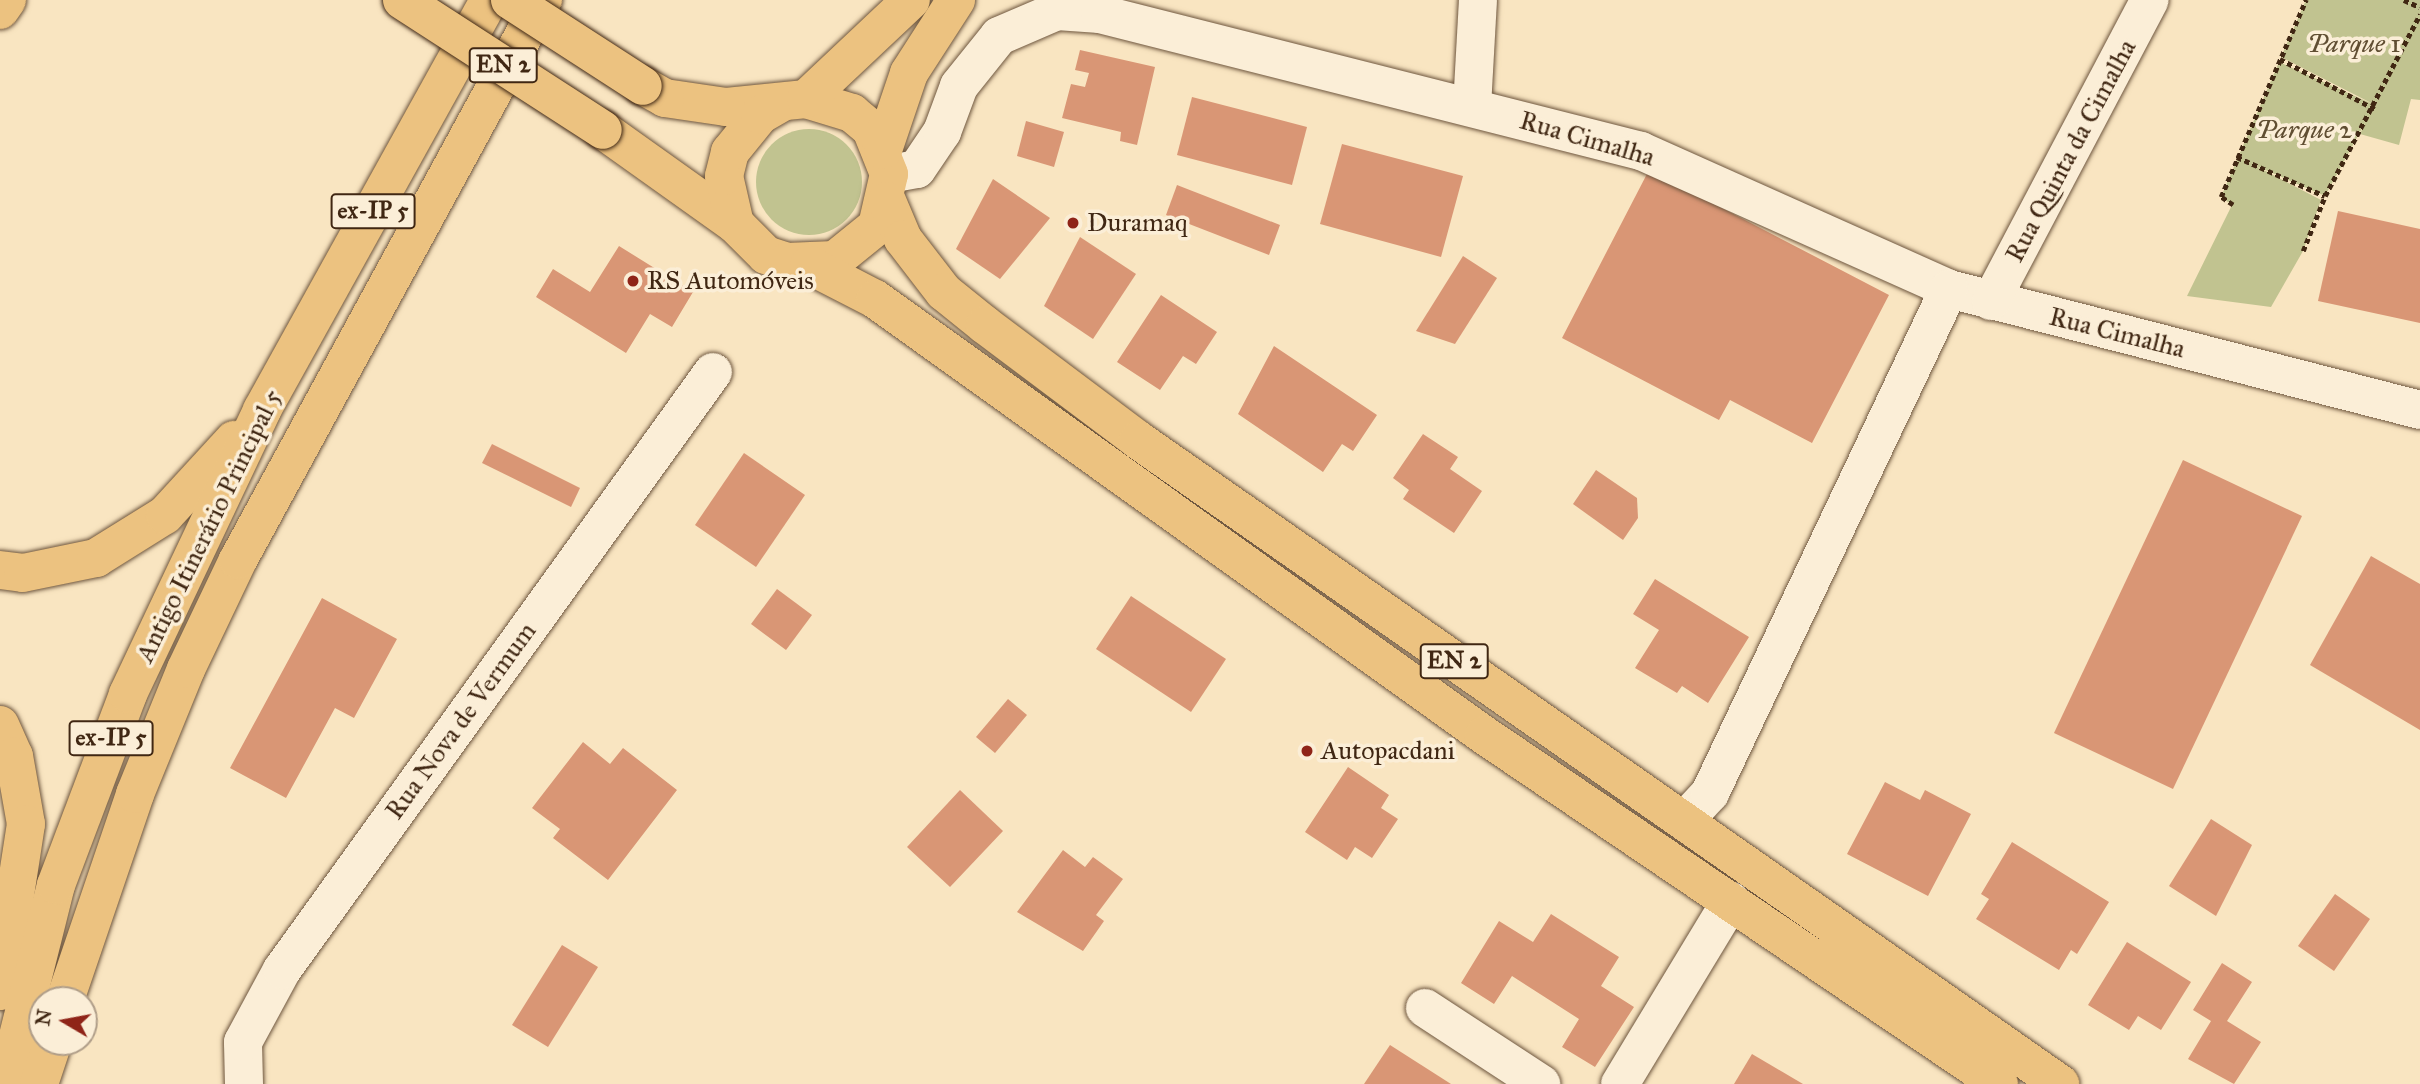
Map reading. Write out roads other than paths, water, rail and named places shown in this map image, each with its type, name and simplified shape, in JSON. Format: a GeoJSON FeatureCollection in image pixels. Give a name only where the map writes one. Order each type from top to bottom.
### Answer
{"type":"FeatureCollection","features":[{"type":"Feature","properties":{"kind":"main road"},"geometry":{"type":"LineString","coordinates":[[0,9],[7,0]]}},
{"type":"Feature","properties":{"kind":"main road","name":"EN 2"},"geometry":{"type":"LineString","coordinates":[[402,0],[603,130],[735,223],[766,255],[809,265],[875,299],[1474,728],[1999,1084]]}},
{"type":"Feature","properties":{"kind":"main road","name":"Antigo Itinerário Principal 5"},"geometry":{"type":"LineString","coordinates":[[6,1084],[56,885],[99,769],[262,410],[489,0]]}},
{"type":"Feature","properties":{"kind":"main road","name":"EN 2"},"geometry":{"type":"LineString","coordinates":[[510,0],[665,98],[726,107],[793,101],[852,113],[886,175],[903,239],[928,271],[985,325],[1138,440],[2060,1084]]}},
{"type":"Feature","properties":{"kind":"main road","name":"Antigo Itinerário Principal 5"},"geometry":{"type":"LineString","coordinates":[[70,986],[135,793],[203,633],[542,0]]}},
{"type":"Feature","properties":{"kind":"main road"},"geometry":{"type":"LineString","coordinates":[[735,223],[726,201],[730,152],[751,123],[793,101],[911,0]]}},
{"type":"Feature","properties":{"kind":"main road"},"geometry":{"type":"LineString","coordinates":[[809,265],[859,246],[886,175],[909,73],[956,0]]}},
{"type":"Feature","properties":{"kind":"main road"},"geometry":{"type":"LineString","coordinates":[[0,570],[23,573],[96,558],[165,515],[262,410]]}},
{"type":"Feature","properties":{"kind":"main road"},"geometry":{"type":"LineString","coordinates":[[0,725],[14,756],[26,824],[0,992]]}},
{"type":"Feature","properties":{"kind":"main road"},"geometry":{"type":"LineString","coordinates":[[39,1084],[48,1056]]}},
{"type":"Feature","properties":{"kind":"street"},"geometry":{"type":"LineString","coordinates":[[1472,107],[1478,0]]}},
{"type":"Feature","properties":{"kind":"street","name":"Rua Quinta da Cimalha"},"geometry":{"type":"LineString","coordinates":[[1991,301],[2150,0]]}},
{"type":"Feature","properties":{"kind":"street","name":"Rua Cimalha"},"geometry":{"type":"LineString","coordinates":[[886,175],[917,169],[942,132],[959,86],[999,36],[1057,11],[1105,7],[1641,151],[1949,289],[2420,410]]}},
{"type":"Feature","properties":{"kind":"street"},"geometry":{"type":"LineString","coordinates":[[1685,820],[1710,793],[1949,289]]}},
{"type":"Feature","properties":{"kind":"street","name":"Rua Nova de Vermum"},"geometry":{"type":"LineString","coordinates":[[244,1084],[243,1042],[282,970],[713,372]]}},
{"type":"Feature","properties":{"kind":"street"},"geometry":{"type":"LineString","coordinates":[[1620,1084],[1731,901]]}},
{"type":"Feature","properties":{"kind":"street"},"geometry":{"type":"LineString","coordinates":[[1425,1008],[1541,1084]]}},
{"type":"Feature","properties":{"kind":"place","name":"Duramaq"},"geometry":{"type":"Point","coordinates":[1073,223]}},
{"type":"Feature","properties":{"kind":"place","name":"RS Automóveis"},"geometry":{"type":"Point","coordinates":[633,281]}},
{"type":"Feature","properties":{"kind":"place","name":"Autopacdani"},"geometry":{"type":"Point","coordinates":[1307,751]}},
{"type":"Feature","properties":{"kind":"park label","name":"Parque 1"},"geometry":{"type":"Point","coordinates":[2354,44]}},
{"type":"Feature","properties":{"kind":"park label","name":"Parque 2"},"geometry":{"type":"Point","coordinates":[2304,130]}}]}
